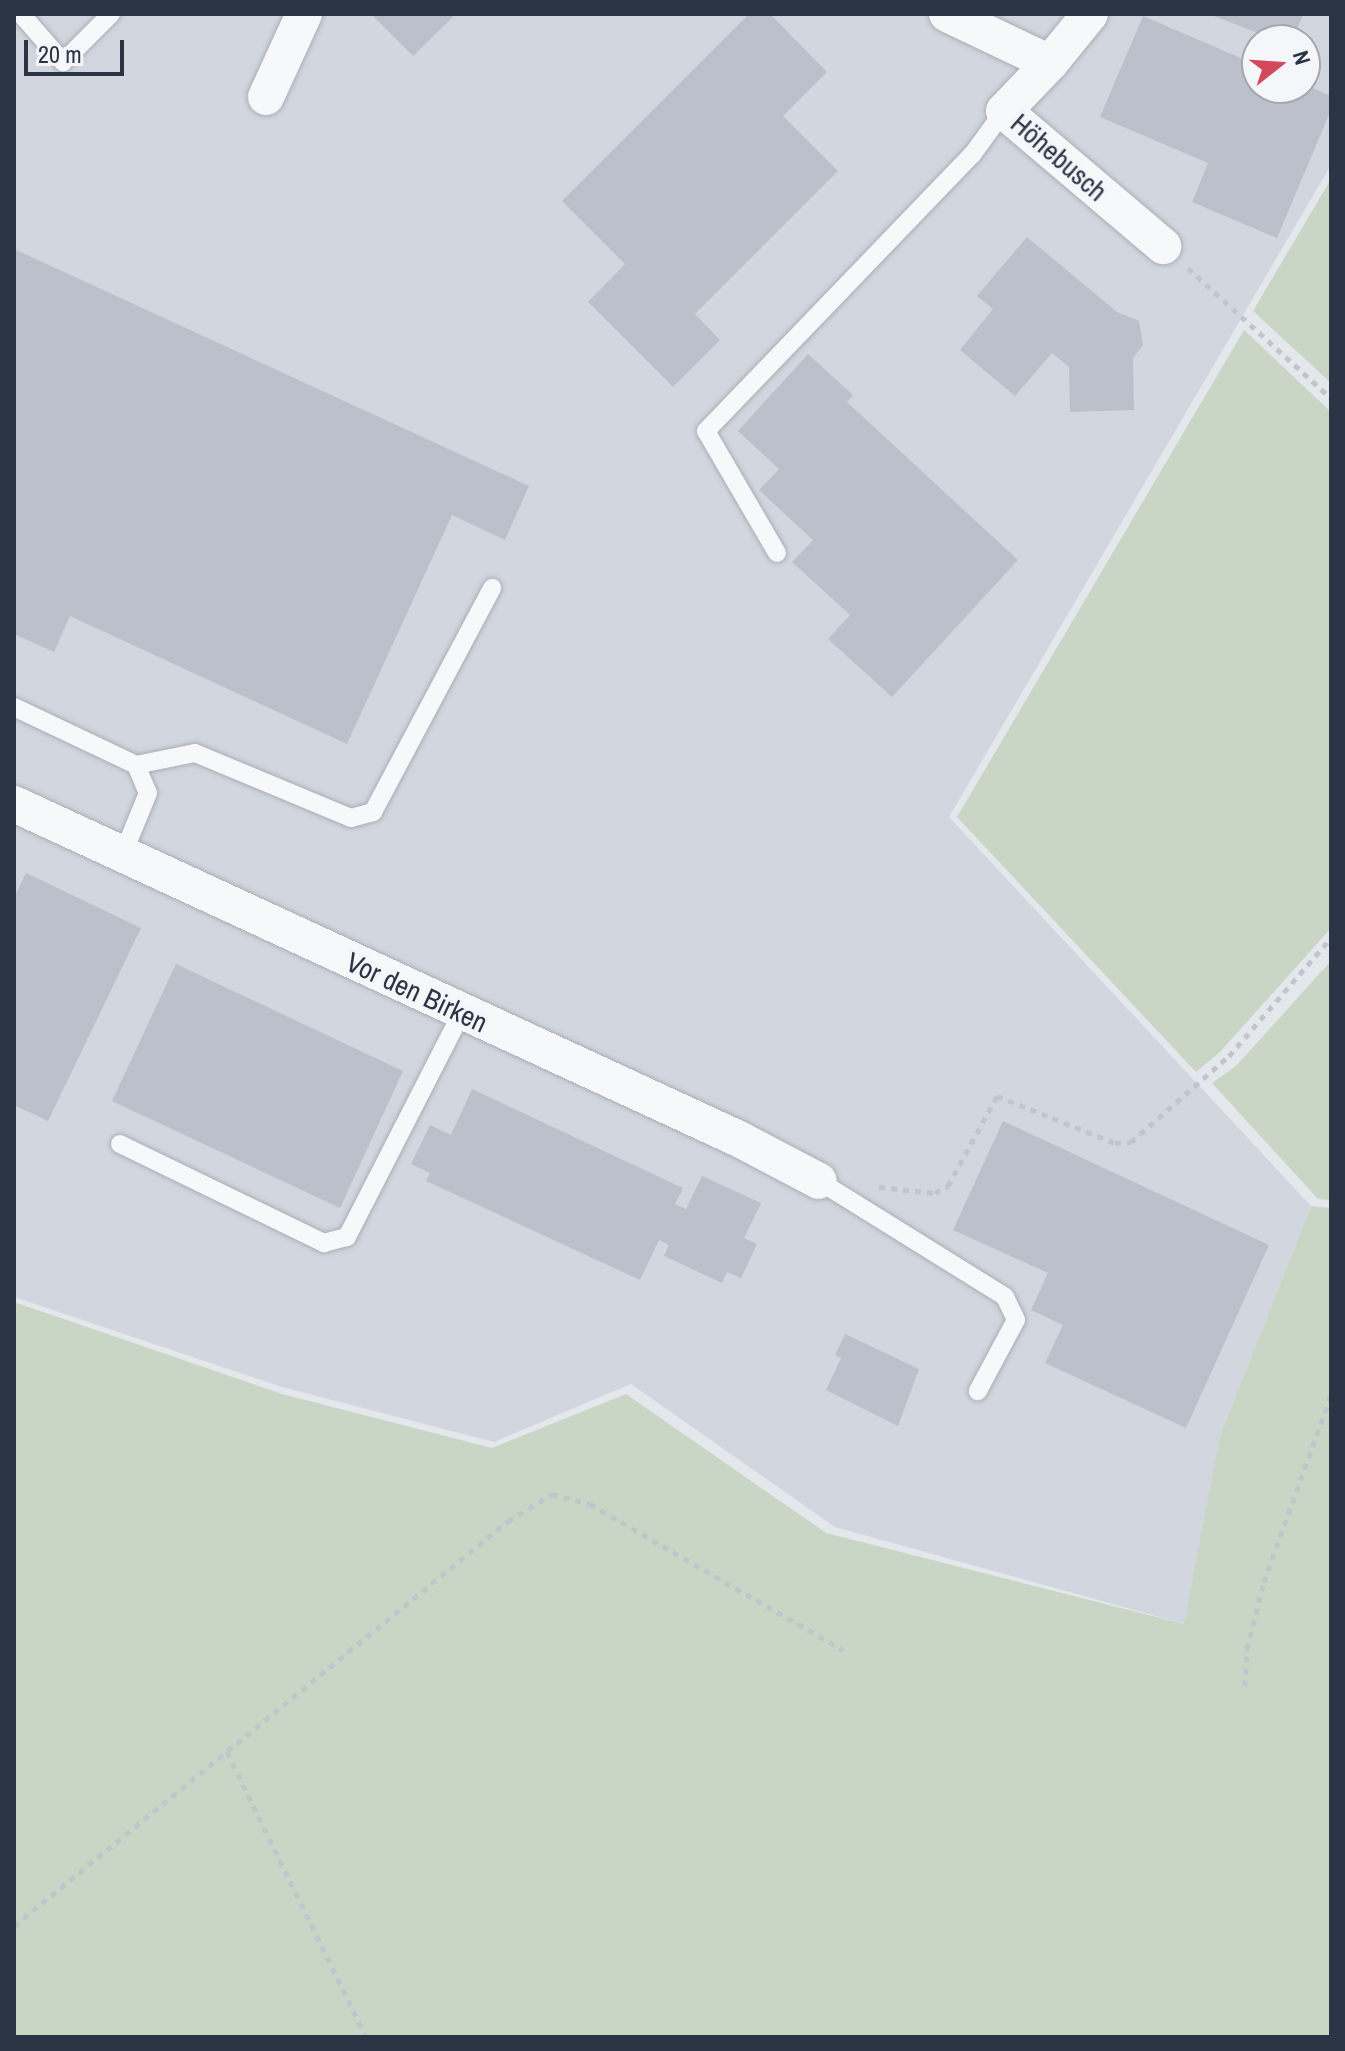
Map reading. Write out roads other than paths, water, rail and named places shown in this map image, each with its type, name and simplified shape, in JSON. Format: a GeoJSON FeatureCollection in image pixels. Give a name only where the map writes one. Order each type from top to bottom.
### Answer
{"type":"FeatureCollection","features":[{"type":"Feature","properties":{"kind":"street"},"geometry":{"type":"LineString","coordinates":[[266,97],[304,14]]}},
{"type":"Feature","properties":{"kind":"street"},"geometry":{"type":"LineString","coordinates":[[947,14],[1050,63]]}},
{"type":"Feature","properties":{"kind":"street","name":"Höhebusch"},"geometry":{"type":"LineString","coordinates":[[1090,14],[1050,63],[1004,111],[1163,246]]}},
{"type":"Feature","properties":{"kind":"street","name":"Vor den Birken"},"geometry":{"type":"LineString","coordinates":[[14,804],[461,1014],[739,1139],[819,1181]]}},
{"type":"Feature","properties":{"kind":"lane"},"geometry":{"type":"LineString","coordinates":[[21,14],[63,62],[111,14]]}},
{"type":"Feature","properties":{"kind":"lane"},"geometry":{"type":"LineString","coordinates":[[777,553],[706,431],[972,155],[1004,111]]}},
{"type":"Feature","properties":{"kind":"lane"},"geometry":{"type":"LineString","coordinates":[[14,707],[136,765],[195,753],[351,818],[373,812],[492,588]]}},
{"type":"Feature","properties":{"kind":"lane"},"geometry":{"type":"LineString","coordinates":[[123,854],[148,793],[136,765]]}},
{"type":"Feature","properties":{"kind":"lane"},"geometry":{"type":"LineString","coordinates":[[120,1144],[324,1243],[347,1237],[461,1014]]}},
{"type":"Feature","properties":{"kind":"lane"},"geometry":{"type":"LineString","coordinates":[[819,1181],[1005,1297],[1016,1320],[978,1391]]}}]}
